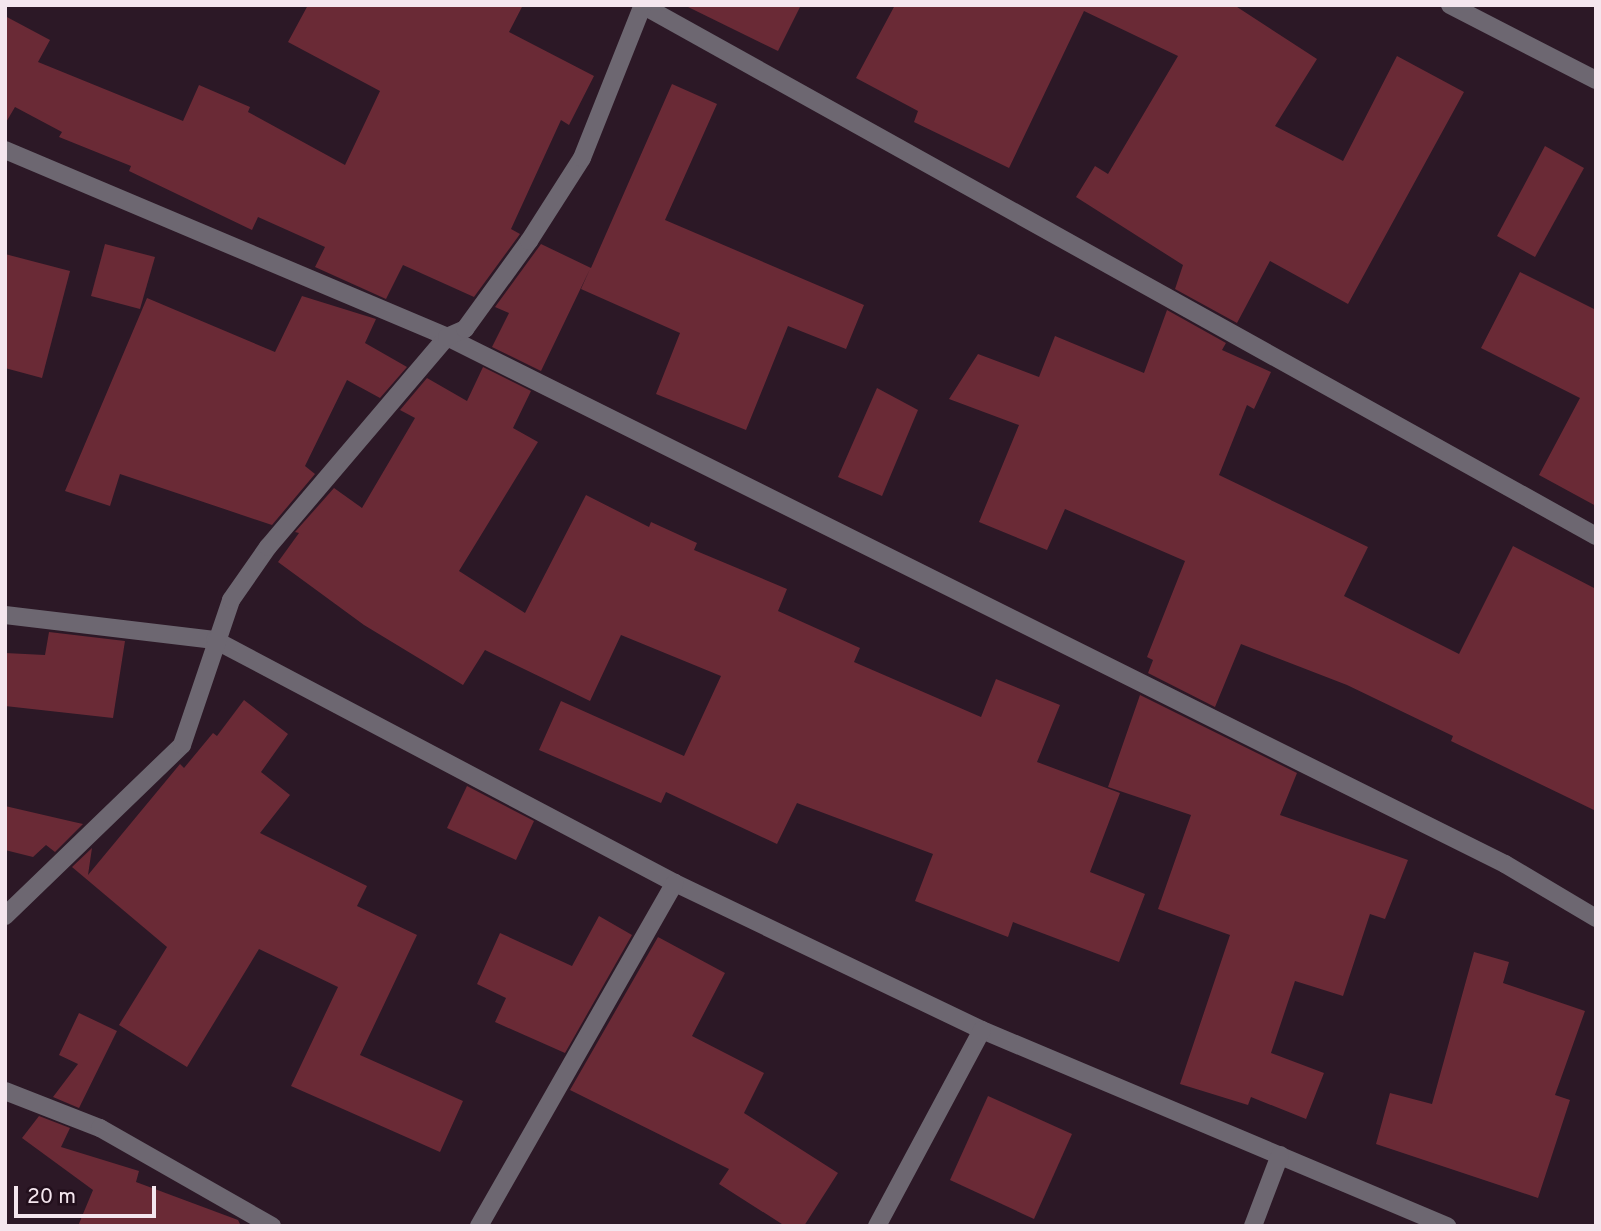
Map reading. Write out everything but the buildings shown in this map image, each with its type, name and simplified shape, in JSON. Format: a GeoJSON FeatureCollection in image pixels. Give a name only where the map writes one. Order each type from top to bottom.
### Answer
{"type":"FeatureCollection","features":[{"type":"Feature","properties":{"kind":"street"},"geometry":{"type":"LineString","coordinates":[[5,916],[183,745],[215,640],[231,600],[268,548],[447,337],[466,329],[582,158],[643,5],[1596,536]]}},
{"type":"Feature","properties":{"kind":"street"},"geometry":{"type":"LineString","coordinates":[[1450,5],[1596,80]]}},
{"type":"Feature","properties":{"kind":"street"},"geometry":{"type":"LineString","coordinates":[[5,150],[447,337],[1505,864],[1596,918]]}},
{"type":"Feature","properties":{"kind":"street"},"geometry":{"type":"LineString","coordinates":[[5,615],[215,640],[675,883],[982,1030],[1447,1226]]}},
{"type":"Feature","properties":{"kind":"street"},"geometry":{"type":"LineString","coordinates":[[479,1226],[675,883]]}},
{"type":"Feature","properties":{"kind":"street"},"geometry":{"type":"LineString","coordinates":[[877,1226],[982,1030]]}},
{"type":"Feature","properties":{"kind":"street"},"geometry":{"type":"LineString","coordinates":[[5,1091],[100,1128],[272,1226]]}},
{"type":"Feature","properties":{"kind":"street"},"geometry":{"type":"LineString","coordinates":[[1253,1226],[1280,1155]]}}]}
